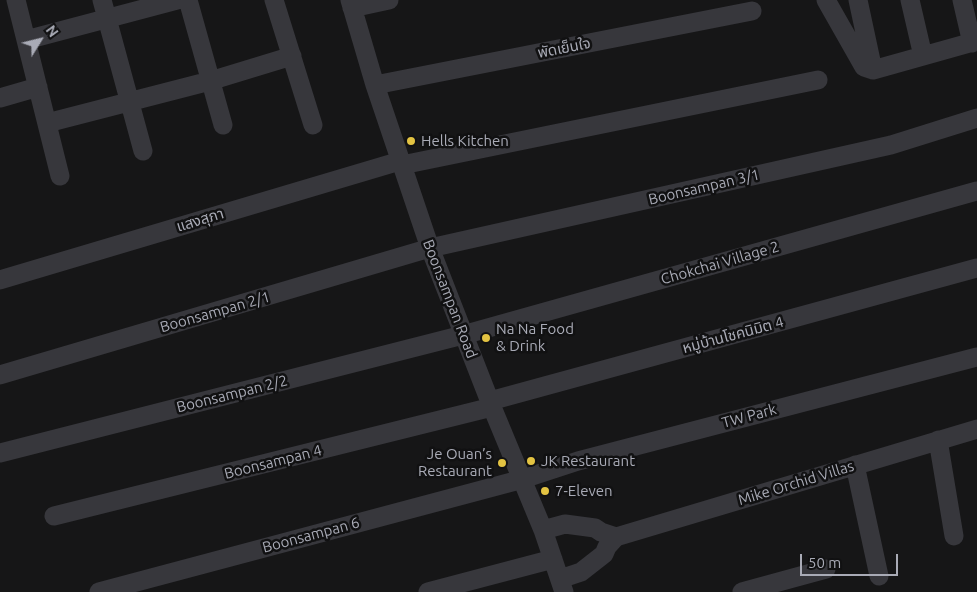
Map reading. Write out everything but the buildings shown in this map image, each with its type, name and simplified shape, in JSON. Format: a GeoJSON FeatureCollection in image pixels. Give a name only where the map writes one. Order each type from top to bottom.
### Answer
{"type":"FeatureCollection","features":[{"type":"Feature","properties":{"kind":"street"},"geometry":{"type":"LineString","coordinates":[[16,0],[60,176]]}},
{"type":"Feature","properties":{"kind":"street"},"geometry":{"type":"LineString","coordinates":[[26,40],[105,9],[177,0]]}},
{"type":"Feature","properties":{"kind":"street"},"geometry":{"type":"LineString","coordinates":[[188,0],[222,126]]}},
{"type":"Feature","properties":{"kind":"street"},"geometry":{"type":"LineString","coordinates":[[274,0],[313,125]]}},
{"type":"Feature","properties":{"kind":"street"},"geometry":{"type":"LineString","coordinates":[[351,4],[389,0]]}},
{"type":"Feature","properties":{"kind":"street"},"geometry":{"type":"LineString","coordinates":[[826,0],[864,67],[873,70],[974,42],[962,0]]}},
{"type":"Feature","properties":{"kind":"street"},"geometry":{"type":"LineString","coordinates":[[858,0],[873,70]]}},
{"type":"Feature","properties":{"kind":"street"},"geometry":{"type":"LineString","coordinates":[[910,0],[923,56]]}},
{"type":"Feature","properties":{"kind":"street","name":"Boonsampan Road"},"geometry":{"type":"LineString","coordinates":[[351,4],[375,85],[430,248],[463,335],[543,530],[562,586]]}},
{"type":"Feature","properties":{"kind":"street"},"geometry":{"type":"LineString","coordinates":[[105,9],[143,151]]}},
{"type":"Feature","properties":{"kind":"street","name":"พัดเย็นใจ"},"geometry":{"type":"LineString","coordinates":[[375,85],[752,11]]}},
{"type":"Feature","properties":{"kind":"street"},"geometry":{"type":"LineString","coordinates":[[47,123],[210,81],[292,56]]}},
{"type":"Feature","properties":{"kind":"street","name":"แสงสุภา"},"geometry":{"type":"LineString","coordinates":[[0,280],[401,163],[818,80]]}},
{"type":"Feature","properties":{"kind":"street"},"geometry":{"type":"LineString","coordinates":[[0,98],[38,87]]}},
{"type":"Feature","properties":{"kind":"street","name":"Boonsampan 3/1"},"geometry":{"type":"LineString","coordinates":[[430,248],[891,145],[977,118]]}},
{"type":"Feature","properties":{"kind":"street","name":"Chokchai Village 2"},"geometry":{"type":"LineString","coordinates":[[463,335],[977,191]]}},
{"type":"Feature","properties":{"kind":"street","name":"Boonsampan 2/1"},"geometry":{"type":"LineString","coordinates":[[0,375],[430,248]]}},
{"type":"Feature","properties":{"kind":"street","name":"หมู่บ้านโชคนิมิต 4"},"geometry":{"type":"LineString","coordinates":[[491,404],[977,268]]}},
{"type":"Feature","properties":{"kind":"street","name":"Boonsampan 2/2"},"geometry":{"type":"LineString","coordinates":[[0,453],[463,335]]}},
{"type":"Feature","properties":{"kind":"street","name":"TW Park"},"geometry":{"type":"LineString","coordinates":[[522,479],[578,461],[977,357]]}},
{"type":"Feature","properties":{"kind":"street","name":"Boonsampan 4"},"geometry":{"type":"LineString","coordinates":[[54,516],[491,404]]}},
{"type":"Feature","properties":{"kind":"street","name":"Mike Orchid Villas"},"geometry":{"type":"LineString","coordinates":[[616,537],[977,429]]}},
{"type":"Feature","properties":{"kind":"street"},"geometry":{"type":"LineString","coordinates":[[938,440],[954,536]]}},
{"type":"Feature","properties":{"kind":"street"},"geometry":{"type":"LineString","coordinates":[[855,465],[879,576]]}},
{"type":"Feature","properties":{"kind":"street","name":"Boonsampan 6"},"geometry":{"type":"LineString","coordinates":[[99,592],[522,479]]}},
{"type":"Feature","properties":{"kind":"street"},"geometry":{"type":"LineString","coordinates":[[543,530],[564,524],[595,528],[616,537],[604,554],[562,586]]}},
{"type":"Feature","properties":{"kind":"street"},"geometry":{"type":"LineString","coordinates":[[428,592],[554,559]]}},
{"type":"Feature","properties":{"kind":"street"},"geometry":{"type":"LineString","coordinates":[[742,592],[826,569]]}},
{"type":"Feature","properties":{"kind":"place","name":"Hells Kitchen"},"geometry":{"type":"Point","coordinates":[411,141]}},
{"type":"Feature","properties":{"kind":"place","name":"Na Na Food & Drink"},"geometry":{"type":"Point","coordinates":[486,338]}},
{"type":"Feature","properties":{"kind":"place","name":"JK Restaurant"},"geometry":{"type":"Point","coordinates":[531,461]}},
{"type":"Feature","properties":{"kind":"place","name":"Je Ouan’s Restaurant"},"geometry":{"type":"Point","coordinates":[502,463]}},
{"type":"Feature","properties":{"kind":"place","name":"7-Eleven"},"geometry":{"type":"Point","coordinates":[545,491]}}]}
